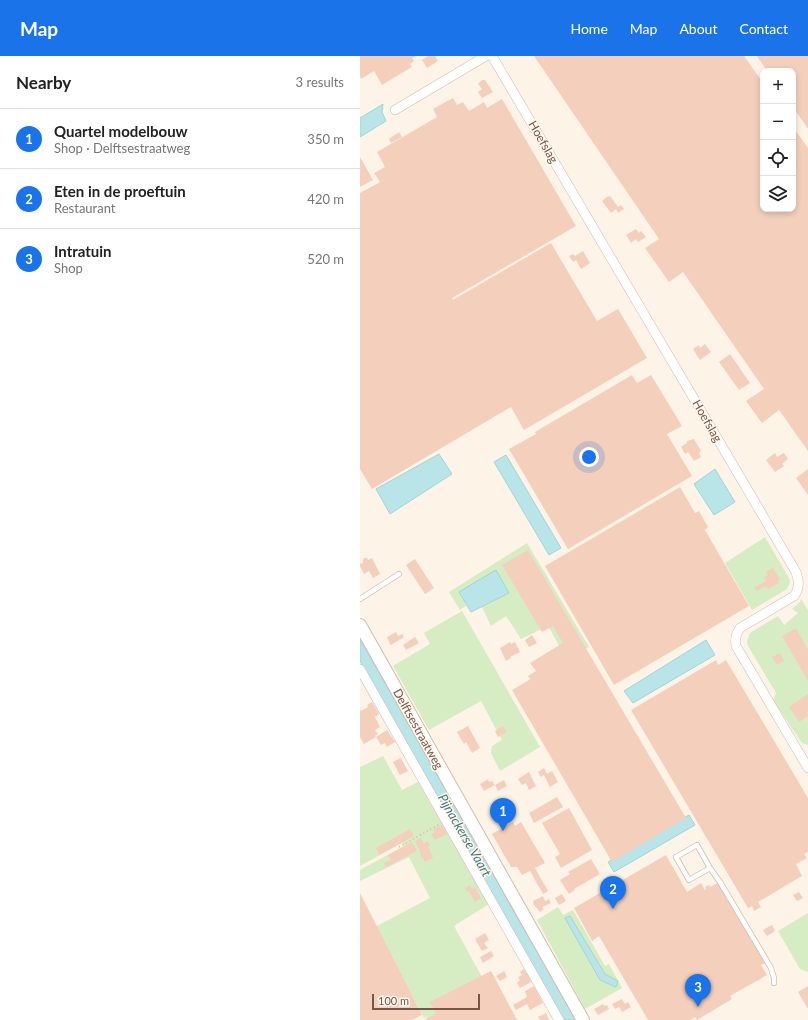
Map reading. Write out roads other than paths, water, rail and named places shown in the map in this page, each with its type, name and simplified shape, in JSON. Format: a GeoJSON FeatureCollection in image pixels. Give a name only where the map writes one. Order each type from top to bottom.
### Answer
{"type":"FeatureCollection","features":[{"type":"Feature","properties":{"kind":"main road","name":"Delftsestraatweg"},"geometry":{"type":"LineString","coordinates":[[360,625],[583,1020]]}},
{"type":"Feature","properties":{"kind":"street"},"geometry":{"type":"LineString","coordinates":[[395,110],[486,56]]}},
{"type":"Feature","properties":{"kind":"street","name":"Hoefslag"},"geometry":{"type":"LineString","coordinates":[[492,56],[796,572],[799,584],[798,591],[794,596],[740,628],[736,633],[735,639],[736,646],[808,768]]}},
{"type":"Feature","properties":{"kind":"street","name":"Delftsestraatweg"},"geometry":{"type":"LineString","coordinates":[[360,669],[559,1020]]}},
{"type":"Feature","properties":{"kind":"lane"},"geometry":{"type":"LineString","coordinates":[[360,599],[399,574]]}},
{"type":"Feature","properties":{"kind":"lane"},"geometry":{"type":"LineString","coordinates":[[710,868],[689,880],[676,857],[697,845],[771,968],[774,983]]}},
{"type":"Feature","properties":{"kind":"water"},"geometry":{"type":"Polygon","coordinates":[[[383,104],[382,112],[386,121],[360,137],[360,118],[383,104]]]}},
{"type":"Feature","properties":{"kind":"water"},"geometry":{"type":"Polygon","coordinates":[[[439,454],[452,474],[390,514],[376,489],[439,454]]]}},
{"type":"Feature","properties":{"kind":"water"},"geometry":{"type":"Polygon","coordinates":[[[506,455],[561,548],[549,555],[494,462],[506,455]]]}},
{"type":"Feature","properties":{"kind":"water"},"geometry":{"type":"Polygon","coordinates":[[[715,469],[735,502],[714,515],[694,484],[715,469]]]}},
{"type":"Feature","properties":{"kind":"water"},"geometry":{"type":"Polygon","coordinates":[[[496,570],[509,593],[471,612],[459,592],[496,570]]]}},
{"type":"Feature","properties":{"kind":"water","name":"Pijnackerse Vaart"},"geometry":{"type":"Polygon","coordinates":[[[360,639],[576,1020],[564,1020],[360,661],[360,639]]]}},
{"type":"Feature","properties":{"kind":"water"},"geometry":{"type":"Polygon","coordinates":[[[706,640],[715,655],[633,703],[624,691],[706,640]]]}},
{"type":"Feature","properties":{"kind":"water"},"geometry":{"type":"Polygon","coordinates":[[[689,815],[695,825],[614,872],[608,862],[689,815]]]}},
{"type":"Feature","properties":{"kind":"water"},"geometry":{"type":"Polygon","coordinates":[[[570,916],[605,974],[618,981],[616,987],[600,980],[565,918],[570,916]]]}},
{"type":"Feature","properties":{"kind":"place","name":"Quartel modelbouw"},"geometry":{"type":"Point","coordinates":[503,831]}},
{"type":"Feature","properties":{"kind":"place","name":"Eten in de proeftuin"},"geometry":{"type":"Point","coordinates":[613,909]}},
{"type":"Feature","properties":{"kind":"place","name":"Intratuin"},"geometry":{"type":"Point","coordinates":[698,1007]}}]}
